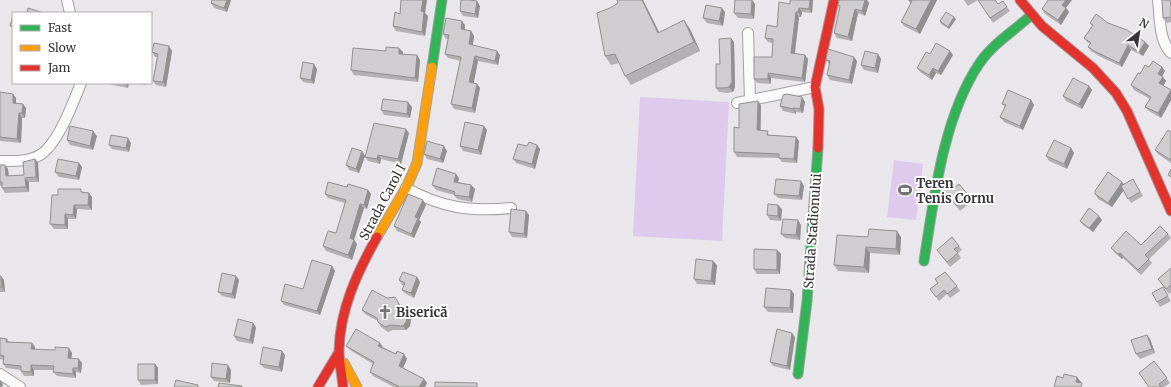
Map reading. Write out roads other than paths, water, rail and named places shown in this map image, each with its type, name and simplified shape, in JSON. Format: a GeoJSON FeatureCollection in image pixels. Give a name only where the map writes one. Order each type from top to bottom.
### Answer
{"type":"FeatureCollection","features":[{"type":"Feature","properties":{"kind":"street"},"geometry":{"type":"LineString","coordinates":[[67,0],[70,12]]}},
{"type":"Feature","properties":{"kind":"street","name":"Strada Carol I"},"geometry":{"type":"LineString","coordinates":[[343,387],[339,352],[341,323],[351,286],[406,188],[415,169],[421,140],[442,0]]}},
{"type":"Feature","properties":{"kind":"street","name":"Strada Stadionului"},"geometry":{"type":"LineString","coordinates":[[798,374],[806,328],[819,134],[819,100],[815,87],[834,0]]}},
{"type":"Feature","properties":{"kind":"street"},"geometry":{"type":"LineString","coordinates":[[1020,0],[1030,16],[1094,69],[1115,92],[1130,118],[1161,192],[1171,211]]}},
{"type":"Feature","properties":{"kind":"street"},"geometry":{"type":"LineString","coordinates":[[1158,0],[1164,39],[1167,49],[1171,53]]}},
{"type":"Feature","properties":{"kind":"street"},"geometry":{"type":"LineString","coordinates":[[924,261],[933,206],[944,158],[956,111],[966,87],[980,63],[1030,16]]}},
{"type":"Feature","properties":{"kind":"street"},"geometry":{"type":"LineString","coordinates":[[748,32],[750,100]]}},
{"type":"Feature","properties":{"kind":"street"},"geometry":{"type":"LineString","coordinates":[[0,160],[27,160],[38,156],[48,149],[81,84]]}},
{"type":"Feature","properties":{"kind":"street"},"geometry":{"type":"LineString","coordinates":[[737,103],[815,87]]}},
{"type":"Feature","properties":{"kind":"street"},"geometry":{"type":"LineString","coordinates":[[406,188],[436,202],[461,209],[486,211],[511,208]]}},
{"type":"Feature","properties":{"kind":"street"},"geometry":{"type":"LineString","coordinates":[[318,387],[339,352]]}},
{"type":"Feature","properties":{"kind":"street"},"geometry":{"type":"LineString","coordinates":[[339,352],[346,369],[357,387]]}},
{"type":"Feature","properties":{"kind":"street"},"geometry":{"type":"LineString","coordinates":[[0,374],[20,387]]}},
{"type":"Feature","properties":{"kind":"place","name":"Teren Tenis Cornu"},"geometry":{"type":"Point","coordinates":[905,190]}},
{"type":"Feature","properties":{"kind":"place","name":"Biserică"},"geometry":{"type":"Point","coordinates":[385,312]}}]}
